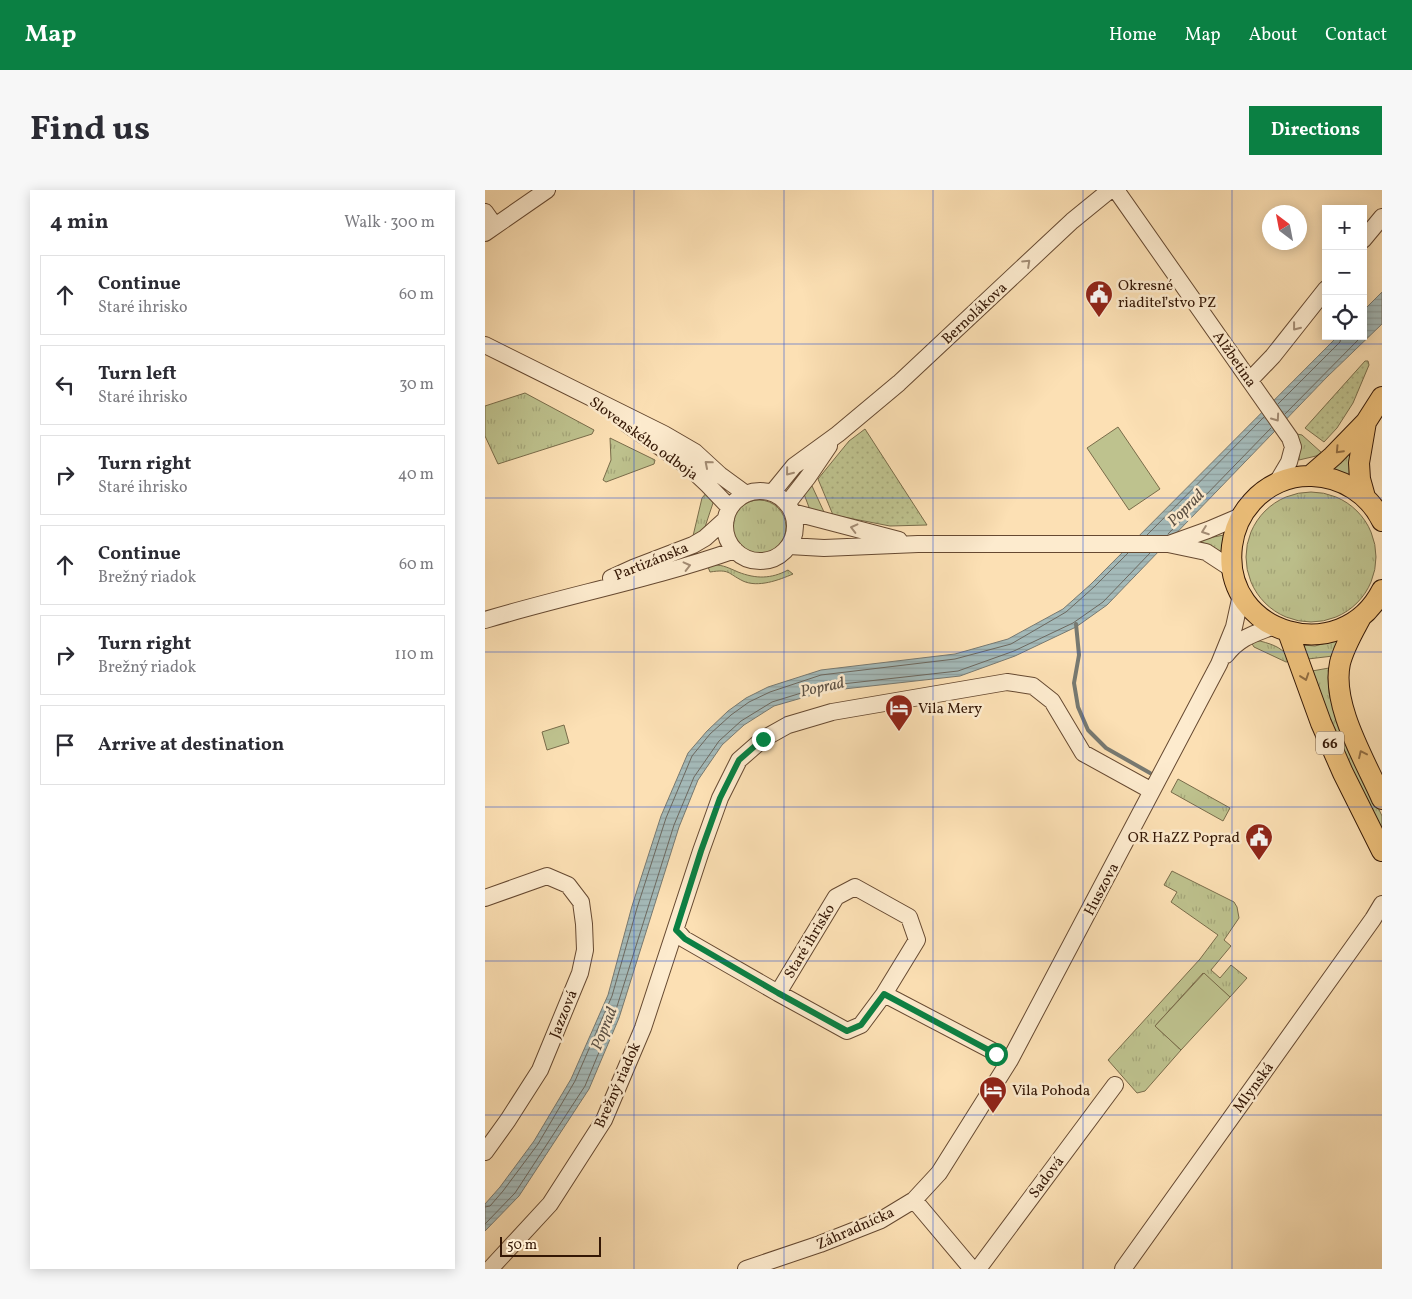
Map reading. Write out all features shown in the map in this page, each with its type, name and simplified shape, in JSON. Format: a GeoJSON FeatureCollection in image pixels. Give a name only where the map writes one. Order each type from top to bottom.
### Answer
{"type":"FeatureCollection","features":[{"type":"Feature","properties":{"kind":"main road"},"geometry":{"type":"LineString","coordinates":[[1310,476],[1333,456],[1366,422],[1382,397]]}},
{"type":"Feature","properties":{"kind":"main road"},"geometry":{"type":"LineString","coordinates":[[1365,498],[1360,479],[1359,463],[1366,422]]}},
{"type":"Feature","properties":{"kind":"main road"},"geometry":{"type":"LineString","coordinates":[[1281,629],[1261,618],[1250,608],[1237,587],[1232,569],[1234,533],[1241,516],[1256,497],[1276,484],[1287,480],[1310,476],[1331,478],[1350,486],[1365,498],[1376,510],[1382,521]]}},
{"type":"Feature","properties":{"kind":"main road","name":"66"},"geometry":{"type":"LineString","coordinates":[[1382,590],[1361,617],[1345,649],[1340,664],[1339,690],[1344,713],[1382,798]]}},
{"type":"Feature","properties":{"kind":"main road","name":"66"},"geometry":{"type":"LineString","coordinates":[[1281,629],[1305,635],[1330,632],[1346,626],[1361,617]]}},
{"type":"Feature","properties":{"kind":"main road","name":"66"},"geometry":{"type":"LineString","coordinates":[[1281,629],[1302,667],[1321,723],[1343,773],[1382,851]]}},
{"type":"Feature","properties":{"kind":"street"},"geometry":{"type":"LineString","coordinates":[[485,212],[490,230],[547,190]]}},
{"type":"Feature","properties":{"kind":"street","name":"Bernolákova"},"geometry":{"type":"LineString","coordinates":[[772,494],[794,466],[838,434],[899,384],[1072,221],[1110,190]]}},
{"type":"Feature","properties":{"kind":"street","name":"Alžbetina"},"geometry":{"type":"LineString","coordinates":[[1117,190],[1291,438],[1293,447],[1289,462],[1276,484]]}},
{"type":"Feature","properties":{"kind":"street"},"geometry":{"type":"LineString","coordinates":[[1367,235],[1382,217]]}},
{"type":"Feature","properties":{"kind":"street"},"geometry":{"type":"LineString","coordinates":[[1250,380],[1273,356],[1322,294]]}},
{"type":"Feature","properties":{"kind":"street","name":"Slovenského odboja"},"geometry":{"type":"LineString","coordinates":[[485,345],[664,434],[695,452],[720,475],[747,494]]}},
{"type":"Feature","properties":{"kind":"street","name":"Slovenského odboja"},"geometry":{"type":"LineString","coordinates":[[578,390],[690,468],[708,485],[728,514]]}},
{"type":"Feature","properties":{"kind":"street","name":"Bernolákova"},"geometry":{"type":"LineString","coordinates":[[789,508],[838,434]]}},
{"type":"Feature","properties":{"kind":"street"},"geometry":{"type":"LineString","coordinates":[[759,491],[772,494],[780,498],[789,508],[794,519],[795,529],[792,539],[789,546],[775,557],[763,561],[746,558],[735,550],[727,538],[725,529],[728,514],[737,500],[747,494],[759,491]]}},
{"type":"Feature","properties":{"kind":"street"},"geometry":{"type":"LineString","coordinates":[[789,508],[919,544]]}},
{"type":"Feature","properties":{"kind":"street","name":"Partizánska"},"geometry":{"type":"LineString","coordinates":[[572,596],[633,568],[693,545],[705,538],[728,514]]}},
{"type":"Feature","properties":{"kind":"street"},"geometry":{"type":"LineString","coordinates":[[1168,544],[1241,516]]}},
{"type":"Feature","properties":{"kind":"street"},"geometry":{"type":"LineString","coordinates":[[789,546],[824,548],[919,544],[1168,544],[1207,552],[1232,569]]}},
{"type":"Feature","properties":{"kind":"street","name":"Partizánska"},"geometry":{"type":"LineString","coordinates":[[485,620],[700,563],[735,550]]}},
{"type":"Feature","properties":{"kind":"street","name":"Huszova"},"geometry":{"type":"LineString","coordinates":[[1010,1060],[1219,664],[1234,627],[1241,595]]}},
{"type":"Feature","properties":{"kind":"street","name":"Huszova"},"geometry":{"type":"LineString","coordinates":[[1219,664],[1243,638],[1281,629]]}},
{"type":"Feature","properties":{"kind":"street","name":"Brežný riadok"},"geometry":{"type":"LineString","coordinates":[[490,1269],[550,1204],[604,1120],[643,1028],[720,798],[739,760],[763,739],[788,725],[832,712],[1007,682],[1033,686],[1052,701],[1083,753],[1152,791]]}},
{"type":"Feature","properties":{"kind":"street","name":"Jazzová"},"geometry":{"type":"LineString","coordinates":[[485,898],[547,876],[568,885],[581,902],[585,950],[580,973],[540,1070],[485,1152]]}},
{"type":"Feature","properties":{"kind":"street","name":"Staré ihrisko"},"geometry":{"type":"LineString","coordinates":[[855,887],[909,917],[917,940],[884,994],[861,1025],[847,1031],[778,993],[836,897],[855,887]]}},
{"type":"Feature","properties":{"kind":"street","name":"Mlynská"},"geometry":{"type":"LineString","coordinates":[[1123,1269],[1382,904]]}},
{"type":"Feature","properties":{"kind":"street"},"geometry":{"type":"LineString","coordinates":[[676,930],[685,939],[778,993]]}},
{"type":"Feature","properties":{"kind":"street"},"geometry":{"type":"LineString","coordinates":[[884,994],[1010,1060]]}},
{"type":"Feature","properties":{"kind":"street","name":"Záhradnícka"},"geometry":{"type":"LineString","coordinates":[[747,1269],[820,1244],[881,1220],[914,1200],[939,1173],[1010,1060]]}},
{"type":"Feature","properties":{"kind":"street","name":"Sadová"},"geometry":{"type":"LineString","coordinates":[[978,1269],[1115,1085]]}},
{"type":"Feature","properties":{"kind":"street"},"geometry":{"type":"LineString","coordinates":[[914,1200],[972,1269]]}},
{"type":"Feature","properties":{"kind":"green space"},"geometry":{"type":"Polygon","coordinates":[[[1365,361],[1368,361],[1369,365],[1353,403],[1337,428],[1324,442],[1305,428],[1365,361]]]}},
{"type":"Feature","properties":{"kind":"green space"},"geometry":{"type":"Polygon","coordinates":[[[525,393],[594,430],[592,434],[498,464],[485,436],[485,406],[525,393]]]}},
{"type":"Feature","properties":{"kind":"green space"},"geometry":{"type":"Polygon","coordinates":[[[1118,427],[1160,489],[1129,510],[1087,448],[1118,427]]]}},
{"type":"Feature","properties":{"kind":"green space"},"geometry":{"type":"Polygon","coordinates":[[[865,429],[927,525],[890,526],[833,515],[818,479],[849,441],[865,429]]]}},
{"type":"Feature","properties":{"kind":"green space"},"geometry":{"type":"Polygon","coordinates":[[[1297,434],[1302,435],[1322,453],[1299,460],[1297,434]]]}},
{"type":"Feature","properties":{"kind":"green space"},"geometry":{"type":"Polygon","coordinates":[[[610,438],[655,460],[654,464],[606,482],[603,480],[611,460],[610,438]]]}},
{"type":"Feature","properties":{"kind":"green space"},"geometry":{"type":"Polygon","coordinates":[[[1350,453],[1349,478],[1330,470],[1350,453]]]}},
{"type":"Feature","properties":{"kind":"green space"},"geometry":{"type":"Polygon","coordinates":[[[807,483],[812,486],[824,512],[810,510],[804,494],[807,483]]]}},
{"type":"Feature","properties":{"kind":"green space"},"geometry":{"type":"Polygon","coordinates":[[[707,492],[713,503],[704,530],[695,539],[693,536],[702,498],[707,492]]]}},
{"type":"Feature","properties":{"kind":"green space"},"geometry":{"type":"Polygon","coordinates":[[[1311,492],[1324,493],[1336,497],[1357,511],[1371,532],[1375,544],[1375,570],[1371,582],[1357,603],[1336,617],[1324,621],[1311,622],[1298,621],[1286,617],[1265,603],[1251,582],[1247,570],[1246,557],[1247,544],[1251,532],[1265,511],[1286,497],[1298,493],[1311,492]]]}},
{"type":"Feature","properties":{"kind":"green space"},"geometry":{"type":"Polygon","coordinates":[[[759,500],[769,502],[778,508],[784,517],[786,527],[784,537],[778,546],[769,552],[759,554],[749,552],[740,546],[734,537],[732,527],[734,517],[740,508],[749,502],[759,500]]]}},
{"type":"Feature","properties":{"kind":"green space"},"geometry":{"type":"Polygon","coordinates":[[[1229,534],[1225,554],[1198,540],[1229,534]]]}},
{"type":"Feature","properties":{"kind":"green space"},"geometry":{"type":"Polygon","coordinates":[[[715,565],[757,577],[776,575],[788,570],[793,574],[775,581],[755,584],[743,581],[725,571],[710,572],[708,567],[715,565]]]}},
{"type":"Feature","properties":{"kind":"green space"},"geometry":{"type":"Polygon","coordinates":[[[1341,639],[1333,656],[1308,659],[1302,645],[1315,646],[1341,639]]]}},
{"type":"Feature","properties":{"kind":"green space"},"geometry":{"type":"Polygon","coordinates":[[[1260,641],[1278,648],[1291,661],[1286,662],[1254,647],[1251,642],[1260,641]]]}},
{"type":"Feature","properties":{"kind":"green space"},"geometry":{"type":"Polygon","coordinates":[[[1329,668],[1329,693],[1335,715],[1382,816],[1382,833],[1338,741],[1312,671],[1329,668]]]}},
{"type":"Feature","properties":{"kind":"green space"},"geometry":{"type":"Polygon","coordinates":[[[564,725],[569,743],[547,750],[542,732],[564,725]]]}},
{"type":"Feature","properties":{"kind":"green space"},"geometry":{"type":"Polygon","coordinates":[[[1178,779],[1230,808],[1223,821],[1171,792],[1178,779]]]}},
{"type":"Feature","properties":{"kind":"green space"},"geometry":{"type":"Polygon","coordinates":[[[1172,871],[1234,902],[1239,918],[1224,940],[1231,946],[1211,970],[1220,978],[1231,965],[1247,978],[1230,997],[1203,973],[1155,1026],[1181,1050],[1145,1091],[1137,1093],[1108,1060],[1200,959],[1218,935],[1171,902],[1177,892],[1164,885],[1172,871]]]}},
{"type":"Feature","properties":{"kind":"green space"},"geometry":{"type":"Polygon","coordinates":[[[1204,973],[1230,997],[1181,1050],[1155,1026],[1204,973]]]}},
{"type":"Feature","properties":{"kind":"water"},"geometry":{"type":"Polygon","coordinates":[[[1382,292],[1382,324],[1367,338],[1367,307],[1382,292]]]}},
{"type":"Feature","properties":{"kind":"water","name":"Poprad"},"geometry":{"type":"Polygon","coordinates":[[[1334,340],[1365,340],[1327,377],[1107,605],[1076,627],[1015,656],[960,676],[826,691],[774,706],[744,725],[722,745],[698,780],[679,827],[619,1018],[589,1089],[519,1196],[485,1231],[485,1204],[534,1141],[571,1079],[608,995],[632,906],[661,816],[688,753],[707,731],[728,711],[746,698],[768,687],[821,670],[955,654],[1008,639],[1063,609],[1091,584],[1334,340]]]}},
{"type":"Feature","properties":{"kind":"waterway"},"geometry":{"type":"LineString","coordinates":[[1076,624],[1079,655],[1074,683],[1078,707],[1088,730],[1106,748],[1150,773]]}},
{"type":"Feature","properties":{"kind":"place","name":"Okresné riaditeľstvo PZ"},"geometry":{"type":"Point","coordinates":[1099,318]}},
{"type":"Feature","properties":{"kind":"place","name":"Vila Mery"},"geometry":{"type":"Point","coordinates":[899,732]}},
{"type":"Feature","properties":{"kind":"place","name":"OR HaZZ Poprad"},"geometry":{"type":"Point","coordinates":[1259,861]}},
{"type":"Feature","properties":{"kind":"place","name":"Vila Pohoda"},"geometry":{"type":"Point","coordinates":[993,1114]}},
{"type":"Feature","properties":{"kind":"route"},"geometry":{"type":"LineString","coordinates":[[763,739],[739,760],[720,798],[676,930],[685,939],[847,1031],[861,1025],[884,994],[996,1054]]}}]}
